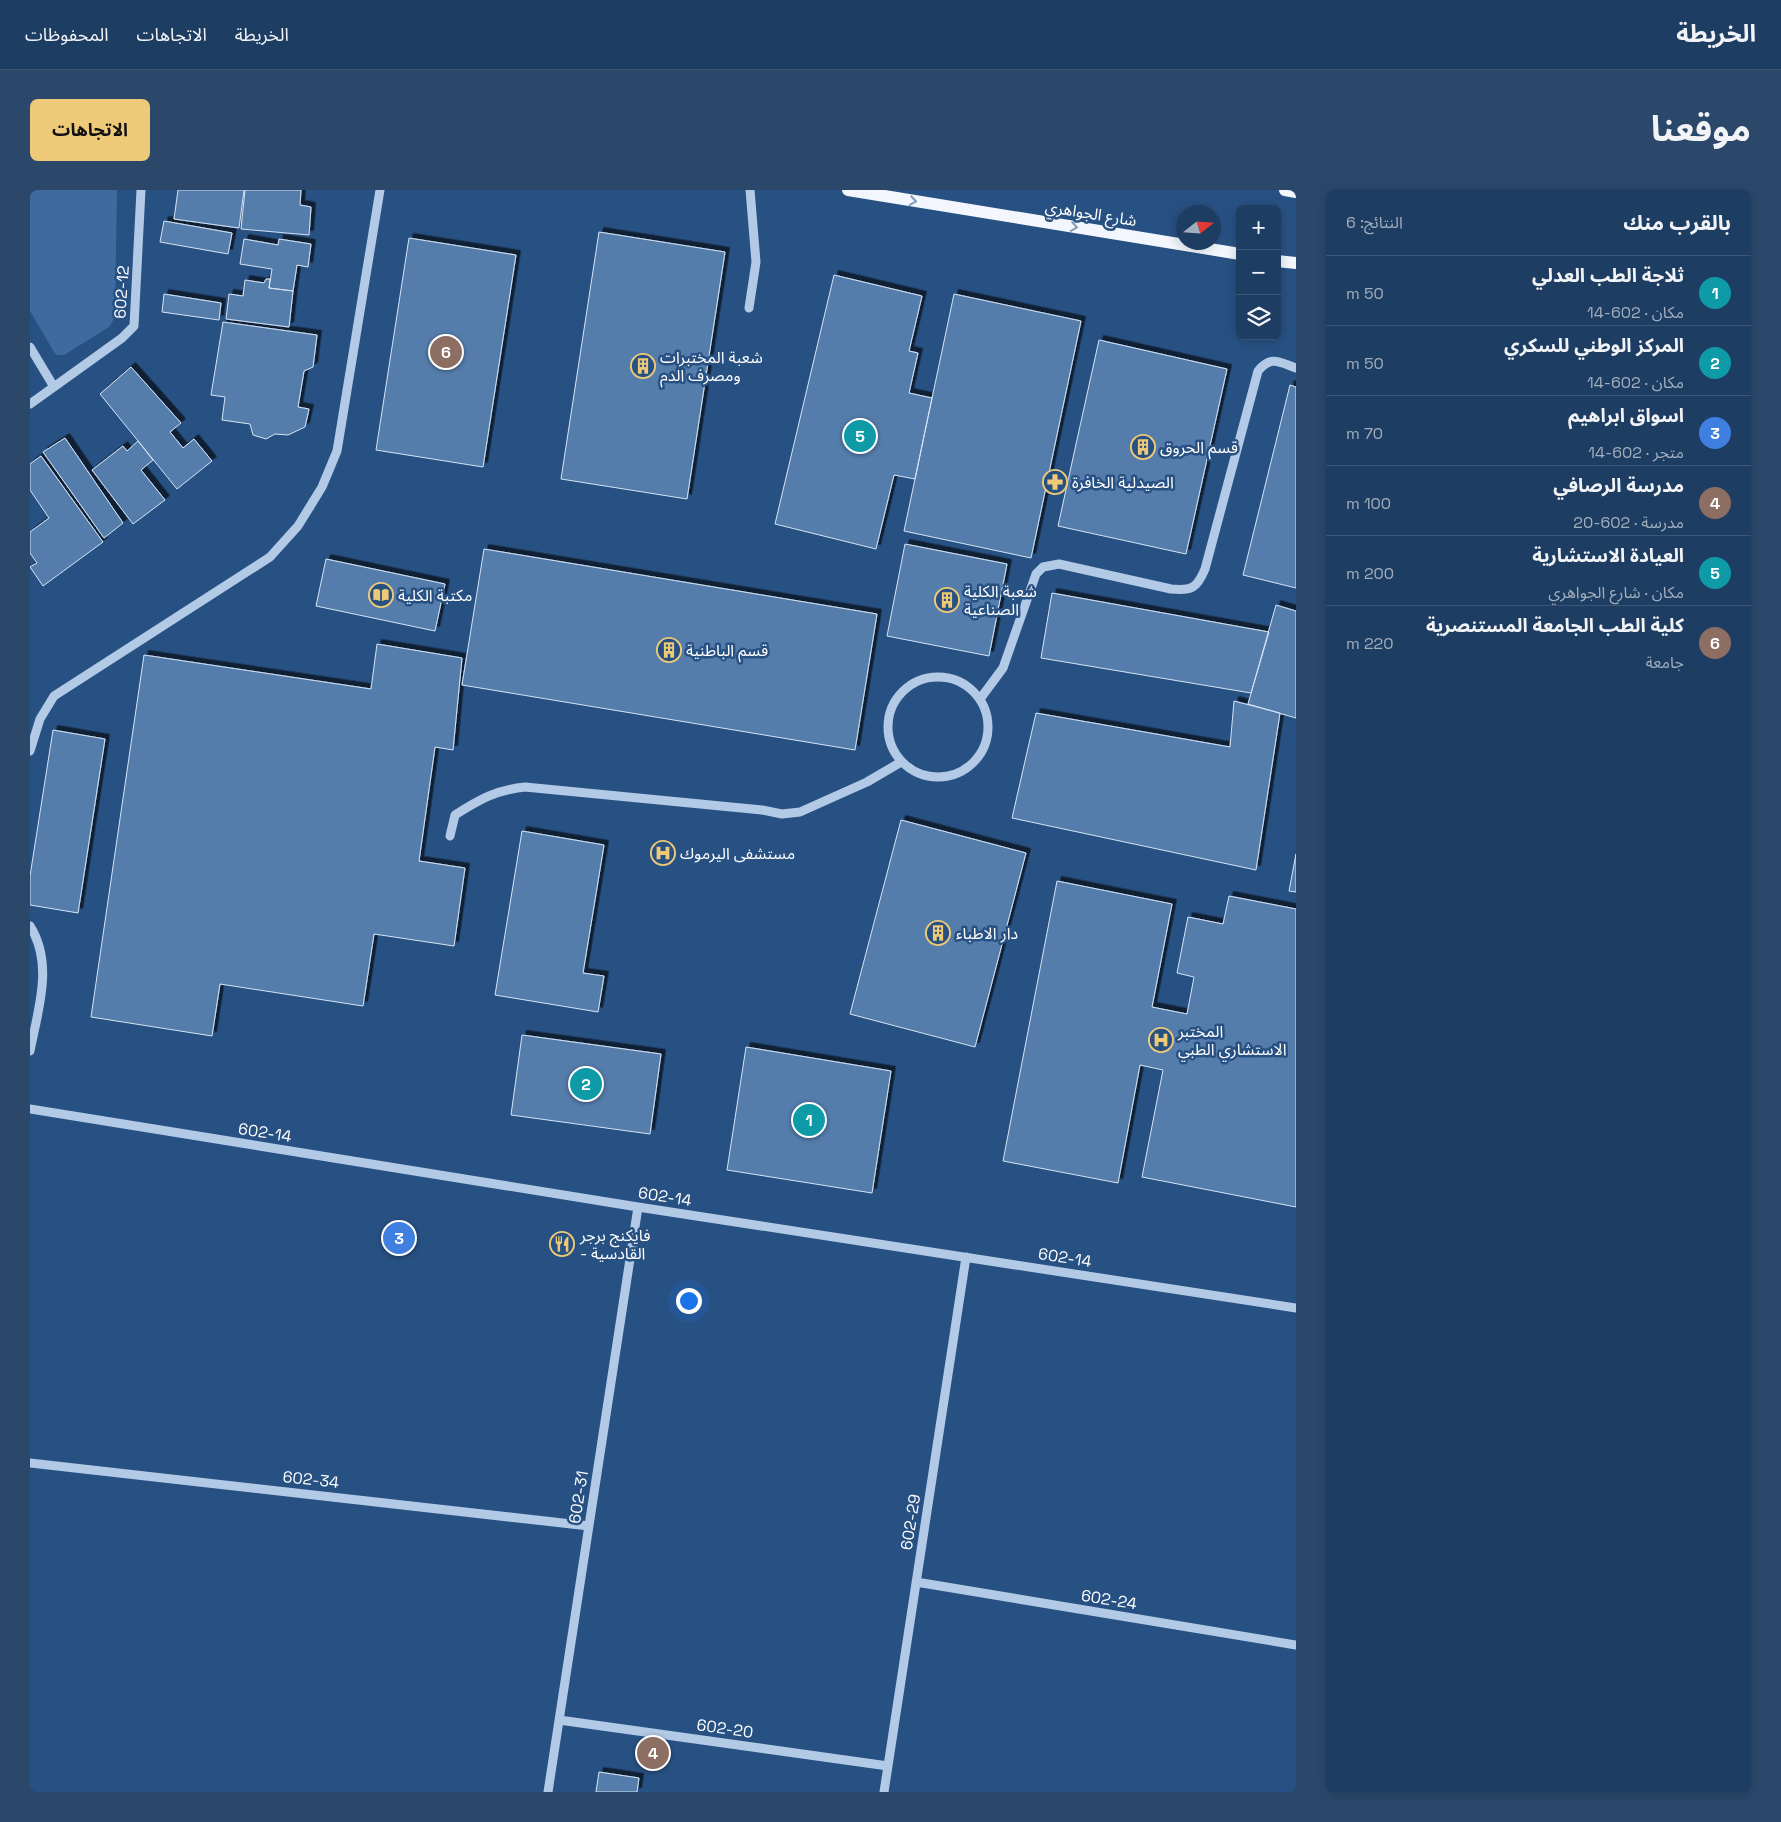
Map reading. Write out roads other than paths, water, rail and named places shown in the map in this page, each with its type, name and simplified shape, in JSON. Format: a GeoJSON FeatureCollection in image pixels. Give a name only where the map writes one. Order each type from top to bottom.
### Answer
{"type":"FeatureCollection","features":[{"type":"Feature","properties":{"kind":"main road","name":"شارع الجواهري"},"geometry":{"type":"LineString","coordinates":[[848,190],[1236,253]]}},
{"type":"Feature","properties":{"kind":"main road"},"geometry":{"type":"LineString","coordinates":[[1285,190],[1296,192]]}},
{"type":"Feature","properties":{"kind":"main road"},"geometry":{"type":"LineString","coordinates":[[1281,261],[1296,263]]}},
{"type":"Feature","properties":{"kind":"street","name":"602-12"},"geometry":{"type":"LineString","coordinates":[[30,404],[122,338],[134,326],[141,190]]}},
{"type":"Feature","properties":{"kind":"street"},"geometry":{"type":"LineString","coordinates":[[30,751],[40,719],[54,696],[270,558],[298,526],[322,487],[337,451],[380,190]]}},
{"type":"Feature","properties":{"kind":"street"},"geometry":{"type":"LineString","coordinates":[[749,308],[756,262],[750,190]]}},
{"type":"Feature","properties":{"kind":"street"},"geometry":{"type":"LineString","coordinates":[[30,347],[54,387]]}},
{"type":"Feature","properties":{"kind":"street"},"geometry":{"type":"LineString","coordinates":[[980,699],[1002,668],[1036,574],[1043,567],[1059,564],[1177,590],[1194,587],[1200,581],[1205,569],[1258,371],[1264,364],[1270,361],[1296,368]]}},
{"type":"Feature","properties":{"kind":"street"},"geometry":{"type":"LineString","coordinates":[[935,677],[952,679],[968,686],[980,699],[988,717],[988,732],[984,750],[974,764],[959,774],[944,778],[928,777],[913,771],[901,762],[892,749],[888,734],[888,718],[894,702],[904,690],[918,680],[935,677]]}},
{"type":"Feature","properties":{"kind":"street"},"geometry":{"type":"LineString","coordinates":[[450,836],[455,815],[481,799],[505,789],[525,786],[762,810],[782,814],[800,812],[867,782],[901,762]]}},
{"type":"Feature","properties":{"kind":"street"},"geometry":{"type":"LineString","coordinates":[[30,926],[38,938],[43,961],[42,992],[30,1051]]}},
{"type":"Feature","properties":{"kind":"street","name":"602-14"},"geometry":{"type":"LineString","coordinates":[[30,1109],[638,1207],[1296,1308]]}},
{"type":"Feature","properties":{"kind":"street","name":"602-31"},"geometry":{"type":"LineString","coordinates":[[548,1792],[638,1207]]}},
{"type":"Feature","properties":{"kind":"street","name":"602-29"},"geometry":{"type":"LineString","coordinates":[[884,1792],[966,1257]]}},
{"type":"Feature","properties":{"kind":"street","name":"602-34"},"geometry":{"type":"LineString","coordinates":[[30,1463],[589,1526]]}},
{"type":"Feature","properties":{"kind":"street","name":"602-24"},"geometry":{"type":"LineString","coordinates":[[916,1582],[1296,1645]]}},
{"type":"Feature","properties":{"kind":"street","name":"602-20"},"geometry":{"type":"LineString","coordinates":[[559,1720],[888,1766]]}},
{"type":"Feature","properties":{"kind":"place","name":"كلية الطب الجامعة المستنصرية"},"geometry":{"type":"Point","coordinates":[446,352]}},
{"type":"Feature","properties":{"kind":"place","name":"شعبة المختبرات ومصرف الدم"},"geometry":{"type":"Point","coordinates":[643,366]}},
{"type":"Feature","properties":{"kind":"place","name":"العيادة الاستشارية"},"geometry":{"type":"Point","coordinates":[860,436]}},
{"type":"Feature","properties":{"kind":"place","name":"قسم الحروق"},"geometry":{"type":"Point","coordinates":[1143,447]}},
{"type":"Feature","properties":{"kind":"place","name":"الصيدلية الخافرة"},"geometry":{"type":"Point","coordinates":[1055,482]}},
{"type":"Feature","properties":{"kind":"place","name":"مكتبة الكلية"},"geometry":{"type":"Point","coordinates":[381,595]}},
{"type":"Feature","properties":{"kind":"place","name":"شعبة الكلية الصناعية"},"geometry":{"type":"Point","coordinates":[947,600]}},
{"type":"Feature","properties":{"kind":"place","name":"قسم الباطنية"},"geometry":{"type":"Point","coordinates":[669,650]}},
{"type":"Feature","properties":{"kind":"place","name":"مستشفى اليرموك"},"geometry":{"type":"Point","coordinates":[663,853]}},
{"type":"Feature","properties":{"kind":"place","name":"دار الاطباء"},"geometry":{"type":"Point","coordinates":[938,933]}},
{"type":"Feature","properties":{"kind":"place","name":"المختبر الاستشاري الطبي"},"geometry":{"type":"Point","coordinates":[1161,1040]}},
{"type":"Feature","properties":{"kind":"place","name":"المركز الوطني للسكري"},"geometry":{"type":"Point","coordinates":[586,1084]}},
{"type":"Feature","properties":{"kind":"place","name":"ثلاجة الطب العدلي"},"geometry":{"type":"Point","coordinates":[809,1120]}},
{"type":"Feature","properties":{"kind":"place","name":"اسواق ابراهيم"},"geometry":{"type":"Point","coordinates":[399,1238]}},
{"type":"Feature","properties":{"kind":"place","name":"فايكنج برجر - القادسية"},"geometry":{"type":"Point","coordinates":[562,1244]}},
{"type":"Feature","properties":{"kind":"place","name":"مدرسة الرصافي"},"geometry":{"type":"Point","coordinates":[653,1753]}}]}
